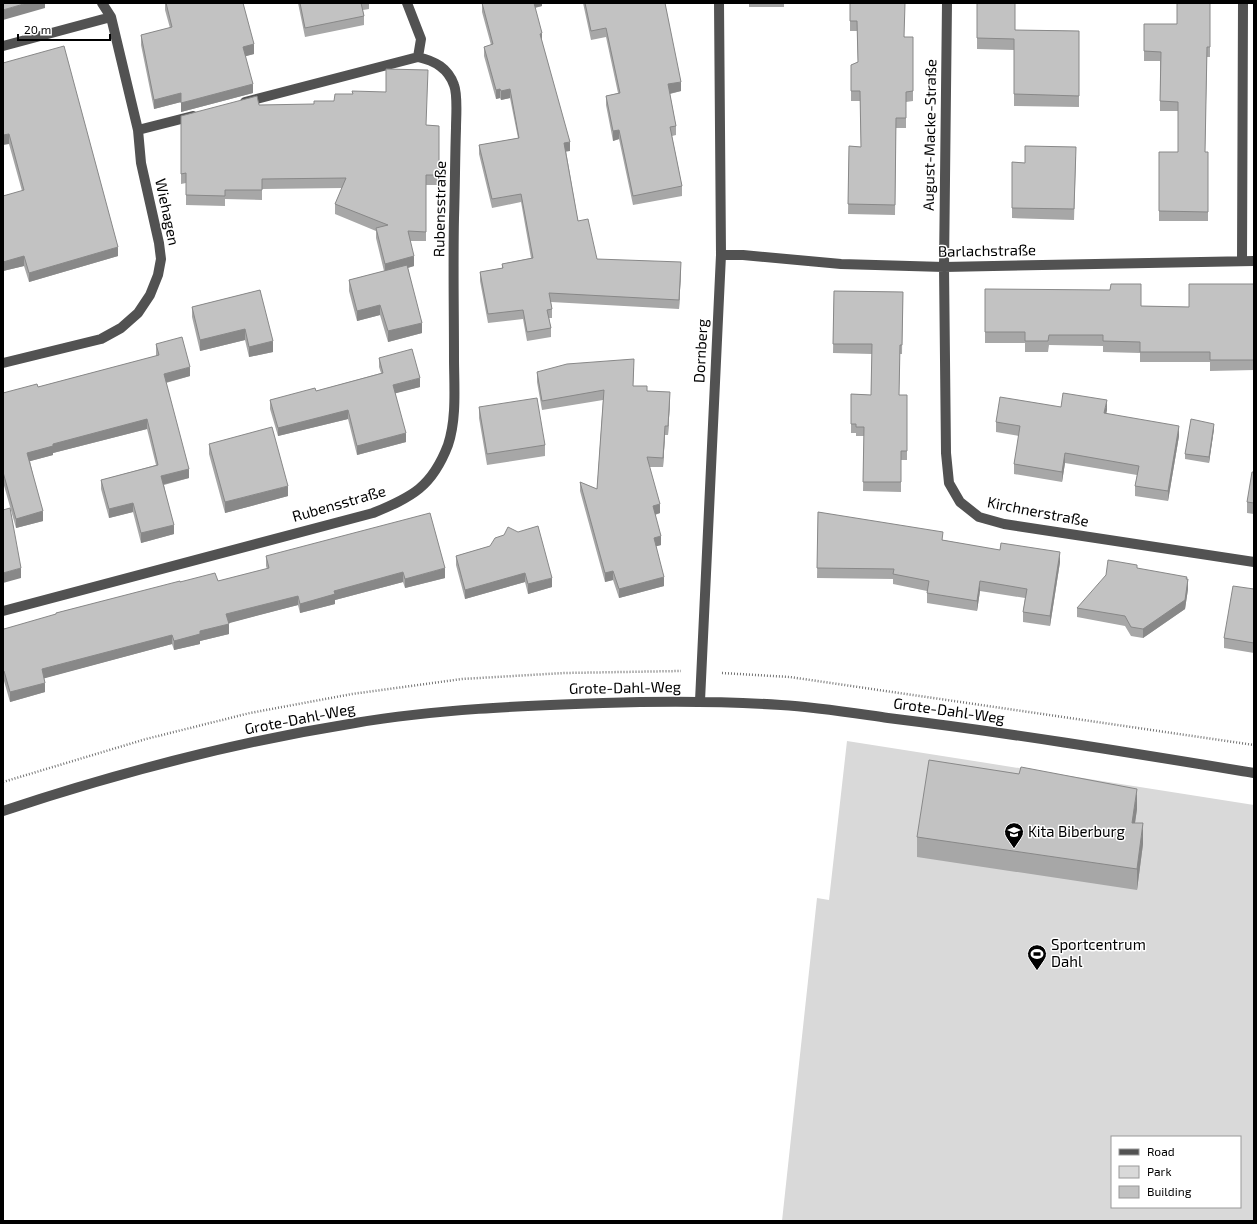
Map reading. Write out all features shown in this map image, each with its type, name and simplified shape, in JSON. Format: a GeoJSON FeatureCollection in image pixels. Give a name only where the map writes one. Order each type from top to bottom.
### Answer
{"type":"FeatureCollection","features":[{"type":"Feature","properties":{"kind":"street","name":"Wiehagen"},"geometry":{"type":"LineString","coordinates":[[3,363],[101,339],[121,328],[138,313],[150,295],[158,275],[161,259],[159,243],[141,163],[138,130],[111,17],[102,3]]}},
{"type":"Feature","properties":{"kind":"street"},"geometry":{"type":"LineString","coordinates":[[237,104],[418,57],[421,39],[407,3]]}},
{"type":"Feature","properties":{"kind":"street","name":"Dornberg"},"geometry":{"type":"LineString","coordinates":[[700,701],[721,255],[719,3]]}},
{"type":"Feature","properties":{"kind":"street","name":"August-Macke-Straße"},"geometry":{"type":"LineString","coordinates":[[944,267],[947,3]]}},
{"type":"Feature","properties":{"kind":"street"},"geometry":{"type":"LineString","coordinates":[[1242,261],[1243,3]]}},
{"type":"Feature","properties":{"kind":"street"},"geometry":{"type":"LineString","coordinates":[[3,46],[111,17]]}},
{"type":"Feature","properties":{"kind":"street","name":"Rubensstraße"},"geometry":{"type":"LineString","coordinates":[[3,611],[372,513],[401,501],[417,492],[431,477],[448,445],[452,432],[454,402],[456,112],[454,86],[445,69],[434,61],[418,57]]}},
{"type":"Feature","properties":{"kind":"street"},"geometry":{"type":"LineString","coordinates":[[138,130],[199,114]]}},
{"type":"Feature","properties":{"kind":"street","name":"Barlachstraße"},"geometry":{"type":"LineString","coordinates":[[721,255],[743,255],[841,264],[944,267],[1254,261]]}},
{"type":"Feature","properties":{"kind":"street","name":"Kirchnerstraße"},"geometry":{"type":"LineString","coordinates":[[944,267],[946,453],[949,483],[960,502],[980,517],[1004,524],[1254,562]]}},
{"type":"Feature","properties":{"kind":"street","name":"Grote-Dahl-Weg"},"geometry":{"type":"LineString","coordinates":[[3,811],[151,767],[254,742],[356,722],[463,710],[566,704],[700,701],[783,705],[947,725],[1254,772]]}},
{"type":"Feature","properties":{"kind":"green space","name":"Sportcentrum Dahl"},"geometry":{"type":"Polygon","coordinates":[[[847,741],[1254,805],[1254,1221],[782,1221],[817,898],[829,900],[847,741]]]}},
{"type":"Feature","properties":{"kind":"building"},"geometry":{"type":"Polygon","coordinates":[[[3,3],[27,3],[3,10],[3,3]]]}},
{"type":"Feature","properties":{"kind":"building"},"geometry":{"type":"Polygon","coordinates":[[[166,3],[243,3],[254,44],[243,47],[253,84],[181,103],[181,93],[154,100],[141,35],[172,27],[166,3]]]}},
{"type":"Feature","properties":{"kind":"building"},"geometry":{"type":"Polygon","coordinates":[[[300,3],[361,3],[364,16],[305,28],[300,3]]]}},
{"type":"Feature","properties":{"kind":"building"},"geometry":{"type":"Polygon","coordinates":[[[482,3],[534,3],[542,33],[540,34],[570,142],[564,143],[578,221],[588,219],[597,259],[681,262],[679,300],[549,293],[552,309],[547,310],[551,328],[527,332],[523,310],[488,314],[480,272],[503,268],[502,264],[533,258],[521,194],[492,199],[479,145],[519,138],[510,89],[501,91],[500,89],[496,90],[484,47],[493,44],[482,3]]]}},
{"type":"Feature","properties":{"kind":"building"},"geometry":{"type":"Polygon","coordinates":[[[585,3],[665,3],[681,82],[668,84],[676,126],[670,127],[682,186],[633,196],[619,130],[613,131],[606,96],[620,93],[606,28],[591,31],[585,3]]]}},
{"type":"Feature","properties":{"kind":"building"},"geometry":{"type":"Polygon","coordinates":[[[850,3],[905,3],[904,37],[913,37],[913,91],[906,92],[906,118],[896,118],[895,205],[848,204],[849,146],[861,147],[860,91],[851,91],[851,65],[858,62],[857,21],[850,21],[850,3]]]}},
{"type":"Feature","properties":{"kind":"building"},"geometry":{"type":"Polygon","coordinates":[[[977,3],[1015,3],[1015,30],[1079,31],[1079,96],[1014,94],[1014,39],[977,38],[977,3]]]}},
{"type":"Feature","properties":{"kind":"building"},"geometry":{"type":"Polygon","coordinates":[[[1177,3],[1210,3],[1210,47],[1207,47],[1205,152],[1208,152],[1208,212],[1159,211],[1159,152],[1178,152],[1178,102],[1160,101],[1161,52],[1144,51],[1144,24],[1177,24],[1177,3]]]}},
{"type":"Feature","properties":{"kind":"building"},"geometry":{"type":"Polygon","coordinates":[[[64,46],[118,247],[29,273],[24,256],[3,262],[3,196],[24,190],[9,134],[3,135],[3,63],[64,46]]]}},
{"type":"Feature","properties":{"kind":"building"},"geometry":{"type":"Polygon","coordinates":[[[386,69],[428,70],[426,125],[439,126],[439,175],[426,175],[426,232],[408,231],[414,256],[385,264],[376,228],[388,225],[335,204],[346,178],[262,179],[262,190],[225,190],[225,196],[186,195],[186,173],[181,174],[181,116],[257,96],[259,105],[314,104],[314,101],[334,101],[335,94],[353,94],[352,91],[386,92],[386,69]]]}},
{"type":"Feature","properties":{"kind":"building"},"geometry":{"type":"Polygon","coordinates":[[[1025,146],[1076,147],[1074,209],[1012,208],[1012,162],[1025,163],[1025,146]]]}},
{"type":"Feature","properties":{"kind":"building"},"geometry":{"type":"Polygon","coordinates":[[[407,265],[422,323],[388,331],[380,305],[357,311],[349,280],[407,265]]]}},
{"type":"Feature","properties":{"kind":"building"},"geometry":{"type":"Polygon","coordinates":[[[1111,284],[1141,284],[1141,306],[1189,307],[1189,284],[1254,284],[1254,360],[1210,360],[1210,352],[1140,352],[1140,342],[1103,341],[1103,335],[1049,335],[1048,341],[1025,341],[1025,332],[985,332],[985,289],[1110,290],[1111,284]]]}},
{"type":"Feature","properties":{"kind":"building"},"geometry":{"type":"Polygon","coordinates":[[[260,290],[273,341],[249,347],[245,329],[200,340],[192,307],[260,290]]]}},
{"type":"Feature","properties":{"kind":"building"},"geometry":{"type":"Polygon","coordinates":[[[834,291],[903,292],[899,395],[907,395],[907,451],[901,451],[901,482],[863,482],[864,427],[856,427],[856,424],[851,424],[851,394],[871,395],[872,344],[833,344],[834,291]]]}},
{"type":"Feature","properties":{"kind":"building"},"geometry":{"type":"Polygon","coordinates":[[[182,337],[190,367],[164,374],[189,469],[161,476],[174,525],[141,533],[133,503],[109,509],[101,480],[158,465],[147,419],[53,444],[53,446],[27,453],[43,511],[16,519],[3,472],[3,393],[37,384],[38,387],[159,355],[156,344],[182,337]]]}},
{"type":"Feature","properties":{"kind":"building"},"geometry":{"type":"Polygon","coordinates":[[[412,349],[420,378],[393,385],[406,433],[357,446],[348,410],[278,428],[270,400],[315,388],[316,391],[383,373],[379,358],[412,349]]]}},
{"type":"Feature","properties":{"kind":"building"},"geometry":{"type":"Polygon","coordinates":[[[634,359],[633,386],[647,386],[647,391],[670,392],[668,426],[665,426],[663,458],[647,457],[660,504],[653,506],[661,536],[654,538],[664,577],[619,589],[613,571],[605,573],[580,482],[597,489],[604,390],[542,401],[537,372],[567,364],[634,359]]]}},
{"type":"Feature","properties":{"kind":"building"},"geometry":{"type":"Polygon","coordinates":[[[1063,393],[1107,400],[1104,413],[1179,426],[1168,491],[1135,486],[1139,466],[1065,453],[1062,472],[1014,464],[1020,426],[996,422],[1000,397],[1061,407],[1063,393]]]}},
{"type":"Feature","properties":{"kind":"building"},"geometry":{"type":"Polygon","coordinates":[[[537,398],[545,445],[487,454],[479,407],[537,398]]]}},
{"type":"Feature","properties":{"kind":"building"},"geometry":{"type":"Polygon","coordinates":[[[1191,419],[1214,424],[1209,457],[1185,454],[1191,419]]]}},
{"type":"Feature","properties":{"kind":"building"},"geometry":{"type":"Polygon","coordinates":[[[272,427],[288,486],[225,502],[209,444],[272,427]]]}},
{"type":"Feature","properties":{"kind":"building"},"geometry":{"type":"Polygon","coordinates":[[[1252,472],[1254,472],[1254,503],[1247,502],[1252,472]]]}},
{"type":"Feature","properties":{"kind":"building"},"geometry":{"type":"Polygon","coordinates":[[[10,508],[21,568],[3,573],[3,510],[10,508]]]}},
{"type":"Feature","properties":{"kind":"building"},"geometry":{"type":"Polygon","coordinates":[[[818,512],[943,532],[942,540],[1000,550],[1001,543],[1060,552],[1050,616],[1023,612],[1027,589],[980,581],[977,601],[927,593],[929,581],[893,574],[894,569],[817,568],[818,512]]]}},
{"type":"Feature","properties":{"kind":"building"},"geometry":{"type":"Polygon","coordinates":[[[430,513],[445,568],[405,579],[403,572],[334,591],[335,594],[300,604],[298,596],[226,614],[229,624],[200,631],[200,634],[174,641],[172,635],[42,669],[45,683],[10,692],[3,671],[3,627],[4,629],[56,613],[215,573],[218,581],[269,568],[266,556],[430,513]]]}},
{"type":"Feature","properties":{"kind":"building"},"geometry":{"type":"Polygon","coordinates":[[[538,526],[552,578],[528,584],[525,573],[465,590],[456,556],[490,546],[495,538],[504,535],[508,527],[518,532],[538,526]]]}},
{"type":"Feature","properties":{"kind":"building"},"geometry":{"type":"Polygon","coordinates":[[[1108,560],[1137,565],[1137,568],[1187,577],[1185,600],[1143,629],[1131,627],[1125,616],[1077,608],[1106,575],[1108,560]]]}},
{"type":"Feature","properties":{"kind":"building"},"geometry":{"type":"Polygon","coordinates":[[[1233,586],[1254,589],[1254,643],[1224,638],[1233,586]]]}},
{"type":"Feature","properties":{"kind":"building"},"geometry":{"type":"Polygon","coordinates":[[[929,760],[1019,774],[1021,767],[1137,789],[1132,823],[1143,823],[1137,869],[917,837],[929,760]]]}},
{"type":"Feature","properties":{"kind":"place","name":"Kita Biberburg"},"geometry":{"type":"Point","coordinates":[1014,849]}},
{"type":"Feature","properties":{"kind":"place","name":"Sportcentrum Dahl"},"geometry":{"type":"Point","coordinates":[1037,971]}}]}
